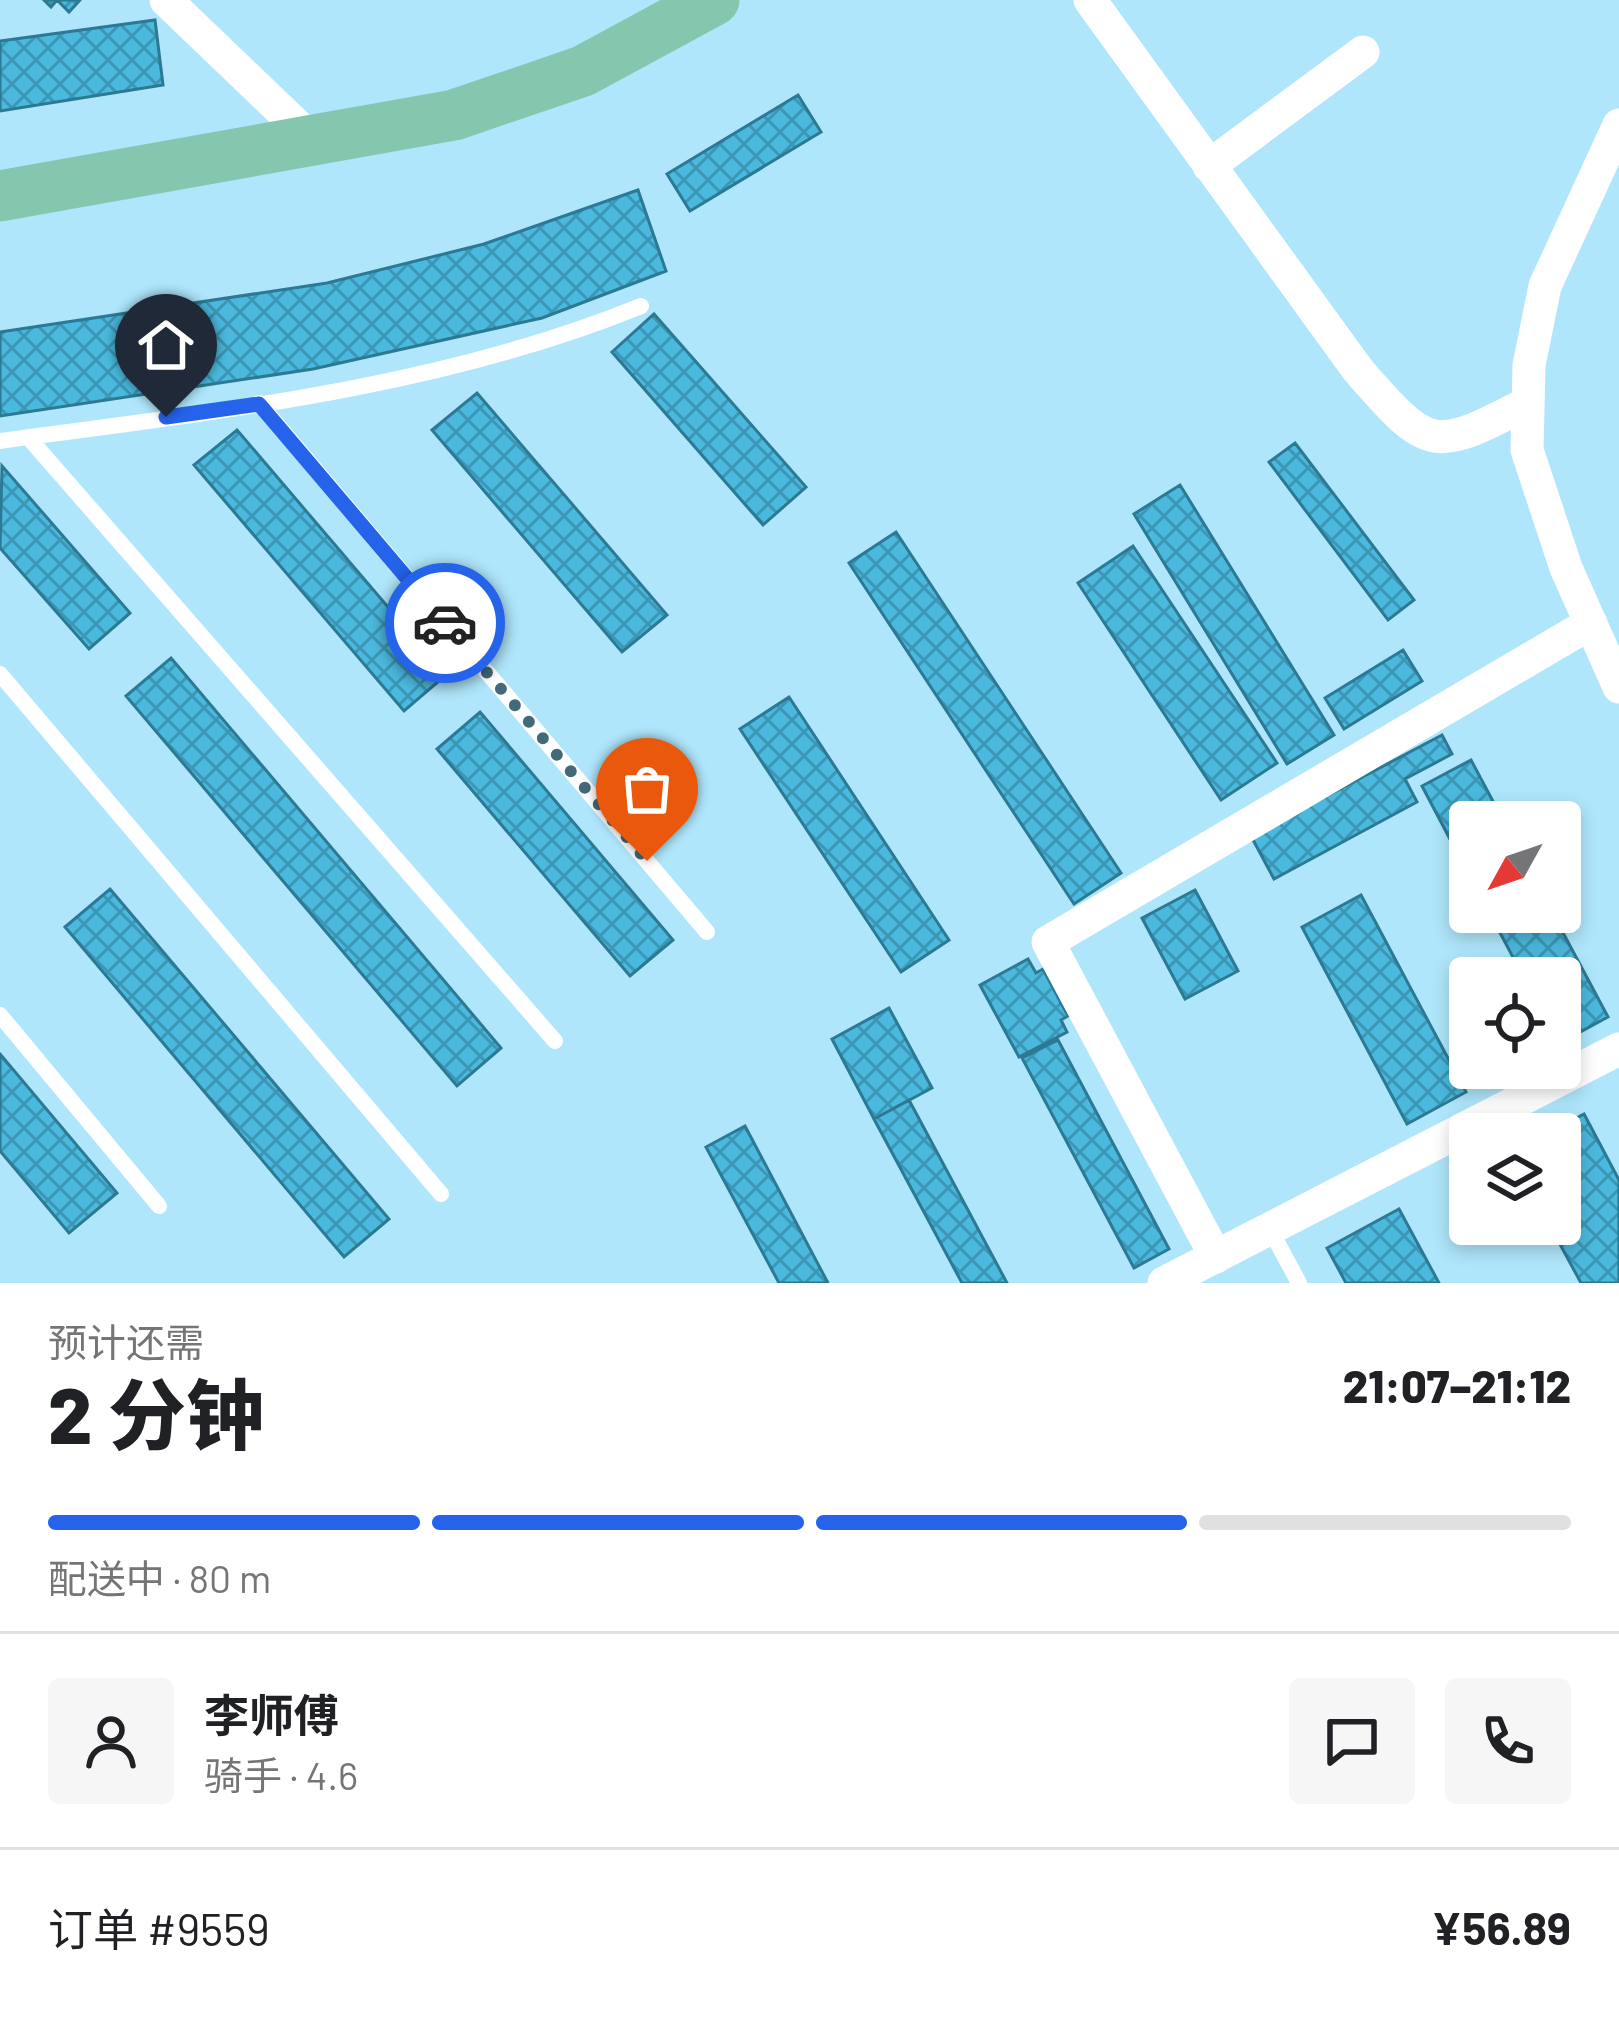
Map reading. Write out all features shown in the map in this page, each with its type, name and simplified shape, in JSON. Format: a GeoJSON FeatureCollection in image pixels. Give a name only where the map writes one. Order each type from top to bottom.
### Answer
{"type":"FeatureCollection","features":[{"type":"Feature","properties":{"kind":"main road"},"geometry":{"type":"LineString","coordinates":[[0,196],[454,115],[561,78],[685,20],[714,0]]}},
{"type":"Feature","properties":{"kind":"street"},"geometry":{"type":"LineString","coordinates":[[166,0],[312,140]]}},
{"type":"Feature","properties":{"kind":"street"},"geometry":{"type":"LineString","coordinates":[[1090,0],[1358,370],[1396,415],[1430,436],[1459,438],[1528,403]]}},
{"type":"Feature","properties":{"kind":"street"},"geometry":{"type":"LineString","coordinates":[[1210,166],[1364,52]]}},
{"type":"Feature","properties":{"kind":"street"},"geometry":{"type":"LineString","coordinates":[[1619,125],[1545,286],[1529,365],[1527,450],[1566,568],[1619,687]]}},
{"type":"Feature","properties":{"kind":"street"},"geometry":{"type":"LineString","coordinates":[[1216,1257],[1048,942],[1591,623]]}},
{"type":"Feature","properties":{"kind":"street"},"geometry":{"type":"LineString","coordinates":[[1165,1283],[1619,1048]]}},
{"type":"Feature","properties":{"kind":"lane"},"geometry":{"type":"LineString","coordinates":[[0,441],[259,404],[553,342],[641,306]]}},
{"type":"Feature","properties":{"kind":"lane"},"geometry":{"type":"LineString","coordinates":[[259,404],[707,932]]}},
{"type":"Feature","properties":{"kind":"lane"},"geometry":{"type":"LineString","coordinates":[[28,437],[556,1041]]}},
{"type":"Feature","properties":{"kind":"lane"},"geometry":{"type":"LineString","coordinates":[[0,674],[441,1194]]}},
{"type":"Feature","properties":{"kind":"lane"},"geometry":{"type":"LineString","coordinates":[[0,1015],[158,1206]]}},
{"type":"Feature","properties":{"kind":"lane"},"geometry":{"type":"LineString","coordinates":[[1270,1229],[1299,1283]]}},
{"type":"Feature","properties":{"kind":"building"},"geometry":{"type":"Polygon","coordinates":[[[57,0],[80,0],[69,12],[57,0]]]}},
{"type":"Feature","properties":{"kind":"building"},"geometry":{"type":"Polygon","coordinates":[[[155,20],[163,85],[0,111],[0,41],[155,20]]]}},
{"type":"Feature","properties":{"kind":"building"},"geometry":{"type":"Polygon","coordinates":[[[798,95],[821,132],[690,211],[667,174],[798,95]]]}},
{"type":"Feature","properties":{"kind":"building"},"geometry":{"type":"Polygon","coordinates":[[[638,190],[666,271],[542,318],[313,369],[0,416],[0,332],[327,283],[484,244],[638,190]]]}},
{"type":"Feature","properties":{"kind":"building"},"geometry":{"type":"Polygon","coordinates":[[[654,314],[806,487],[763,525],[612,352],[654,314]]]}},
{"type":"Feature","properties":{"kind":"building"},"geometry":{"type":"Polygon","coordinates":[[[477,393],[667,615],[622,652],[432,430],[477,393]]]}},
{"type":"Feature","properties":{"kind":"building"},"geometry":{"type":"Polygon","coordinates":[[[237,430],[446,675],[404,711],[194,465],[237,430]]]}},
{"type":"Feature","properties":{"kind":"building"},"geometry":{"type":"Polygon","coordinates":[[[1295,443],[1414,600],[1388,620],[1269,462],[1295,443]]]}},
{"type":"Feature","properties":{"kind":"building"},"geometry":{"type":"Polygon","coordinates":[[[2,466],[130,613],[89,649],[0,548],[2,466]]]}},
{"type":"Feature","properties":{"kind":"building"},"geometry":{"type":"Polygon","coordinates":[[[1180,485],[1334,735],[1287,764],[1134,514],[1180,485]]]}},
{"type":"Feature","properties":{"kind":"building"},"geometry":{"type":"Polygon","coordinates":[[[896,532],[1121,873],[1074,904],[849,563],[896,532]]]}},
{"type":"Feature","properties":{"kind":"building"},"geometry":{"type":"Polygon","coordinates":[[[1133,546],[1277,763],[1221,800],[1078,583],[1133,546]]]}},
{"type":"Feature","properties":{"kind":"building"},"geometry":{"type":"Polygon","coordinates":[[[1403,650],[1422,681],[1344,729],[1325,698],[1403,650]]]}},
{"type":"Feature","properties":{"kind":"building"},"geometry":{"type":"Polygon","coordinates":[[[171,658],[501,1048],[457,1086],[126,696],[171,658]]]}},
{"type":"Feature","properties":{"kind":"building"},"geometry":{"type":"Polygon","coordinates":[[[789,697],[949,940],[901,972],[740,729],[789,697]]]}},
{"type":"Feature","properties":{"kind":"building"},"geometry":{"type":"Polygon","coordinates":[[[480,712],[673,940],[630,976],[437,749],[480,712]]]}},
{"type":"Feature","properties":{"kind":"building"},"geometry":{"type":"Polygon","coordinates":[[[1442,735],[1452,754],[1405,779],[1417,802],[1274,879],[1251,836],[1442,735]]]}},
{"type":"Feature","properties":{"kind":"building"},"geometry":{"type":"Polygon","coordinates":[[[1471,760],[1493,801],[1449,801],[1449,837],[1422,786],[1471,760]]]}},
{"type":"Feature","properties":{"kind":"building"},"geometry":{"type":"Polygon","coordinates":[[[110,889],[389,1219],[344,1257],[65,927],[110,889]]]}},
{"type":"Feature","properties":{"kind":"building"},"geometry":{"type":"Polygon","coordinates":[[[1195,890],[1238,971],[1185,999],[1142,918],[1195,890]]]}},
{"type":"Feature","properties":{"kind":"building"},"geometry":{"type":"Polygon","coordinates":[[[1361,895],[1449,1060],[1449,1089],[1466,1092],[1407,1124],[1302,927],[1361,895]]]}},
{"type":"Feature","properties":{"kind":"building"},"geometry":{"type":"Polygon","coordinates":[[[1500,933],[1563,933],[1576,957],[1513,957],[1500,933]]]}},
{"type":"Feature","properties":{"kind":"building"},"geometry":{"type":"Polygon","coordinates":[[[1028,959],[1036,973],[1043,969],[1068,1016],[1061,1020],[1067,1032],[1019,1057],[980,985],[1028,959]]]}},
{"type":"Feature","properties":{"kind":"building"},"geometry":{"type":"Polygon","coordinates":[[[1581,966],[1608,1017],[1581,1032],[1581,966]]]}},
{"type":"Feature","properties":{"kind":"building"},"geometry":{"type":"Polygon","coordinates":[[[889,1008],[932,1088],[874,1119],[832,1039],[889,1008]]]}},
{"type":"Feature","properties":{"kind":"building"},"geometry":{"type":"Polygon","coordinates":[[[1058,1040],[1169,1249],[1134,1268],[1022,1058],[1058,1040]]]}},
{"type":"Feature","properties":{"kind":"building"},"geometry":{"type":"Polygon","coordinates":[[[0,1054],[117,1193],[69,1233],[0,1151],[0,1054]]]}},
{"type":"Feature","properties":{"kind":"building"},"geometry":{"type":"Polygon","coordinates":[[[909,1100],[1007,1283],[962,1283],[874,1119],[909,1100]]]}},
{"type":"Feature","properties":{"kind":"building"},"geometry":{"type":"Polygon","coordinates":[[[1581,1116],[1619,1180],[1619,1283],[1581,1283],[1560,1245],[1581,1245],[1581,1116]]]}},
{"type":"Feature","properties":{"kind":"building"},"geometry":{"type":"Polygon","coordinates":[[[745,1126],[828,1283],[779,1283],[706,1147],[745,1126]]]}},
{"type":"Feature","properties":{"kind":"building"},"geometry":{"type":"Polygon","coordinates":[[[1399,1209],[1439,1283],[1346,1283],[1327,1248],[1399,1209]]]}},
{"type":"Feature","properties":{"kind":"way so far"},"geometry":{"type":"LineString","coordinates":[[445,623],[647,861]]}},
{"type":"Feature","properties":{"kind":"route"},"geometry":{"type":"LineString","coordinates":[[166,417],[259,404],[445,623]]}}]}
